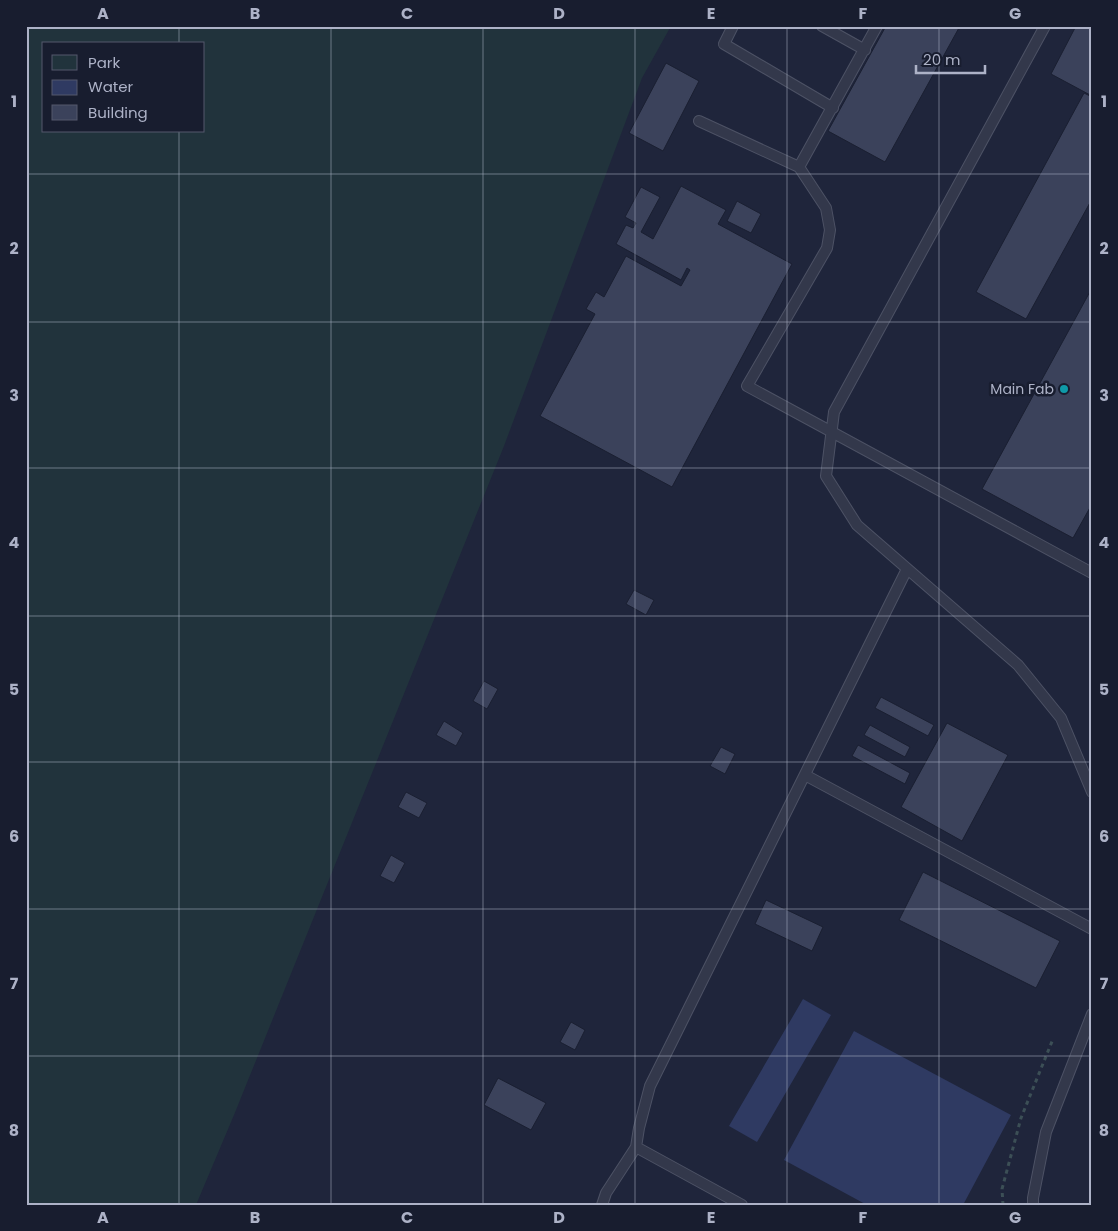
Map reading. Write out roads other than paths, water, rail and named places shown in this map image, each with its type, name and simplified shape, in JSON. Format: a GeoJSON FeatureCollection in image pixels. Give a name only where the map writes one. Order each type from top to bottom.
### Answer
{"type":"FeatureCollection","features":[{"type":"Feature","properties":{"kind":"lane"},"geometry":{"type":"LineString","coordinates":[[733,26],[724,44],[833,108]]}},
{"type":"Feature","properties":{"kind":"lane"},"geometry":{"type":"LineString","coordinates":[[822,26],[865,50]]}},
{"type":"Feature","properties":{"kind":"lane"},"geometry":{"type":"LineString","coordinates":[[799,167],[877,26]]}},
{"type":"Feature","properties":{"kind":"lane"},"geometry":{"type":"LineString","coordinates":[[1045,26],[834,412],[826,476],[857,525],[1018,665],[1061,718],[1092,792]]}},
{"type":"Feature","properties":{"kind":"lane"},"geometry":{"type":"LineString","coordinates":[[699,120],[799,167],[826,208],[830,230],[827,248],[747,386],[1092,573]]}},
{"type":"Feature","properties":{"kind":"lane"},"geometry":{"type":"LineString","coordinates":[[602,1205],[606,1193],[636,1147],[650,1086],[907,569]]}},
{"type":"Feature","properties":{"kind":"lane"},"geometry":{"type":"LineString","coordinates":[[805,775],[1092,929]]}},
{"type":"Feature","properties":{"kind":"lane"},"geometry":{"type":"LineString","coordinates":[[1033,1205],[1046,1132],[1092,1014]]}},
{"type":"Feature","properties":{"kind":"lane"},"geometry":{"type":"LineString","coordinates":[[636,1147],[742,1205]]}},
{"type":"Feature","properties":{"kind":"water"},"geometry":{"type":"Polygon","coordinates":[[[803,999],[831,1015],[757,1142],[729,1126],[803,999]]]}},
{"type":"Feature","properties":{"kind":"water"},"geometry":{"type":"Polygon","coordinates":[[[854,1031],[1011,1115],[963,1205],[867,1205],[784,1160],[854,1031]]]}},
{"type":"Feature","properties":{"kind":"place","name":"Main Fab"},"geometry":{"type":"Point","coordinates":[1064,389]}}]}
